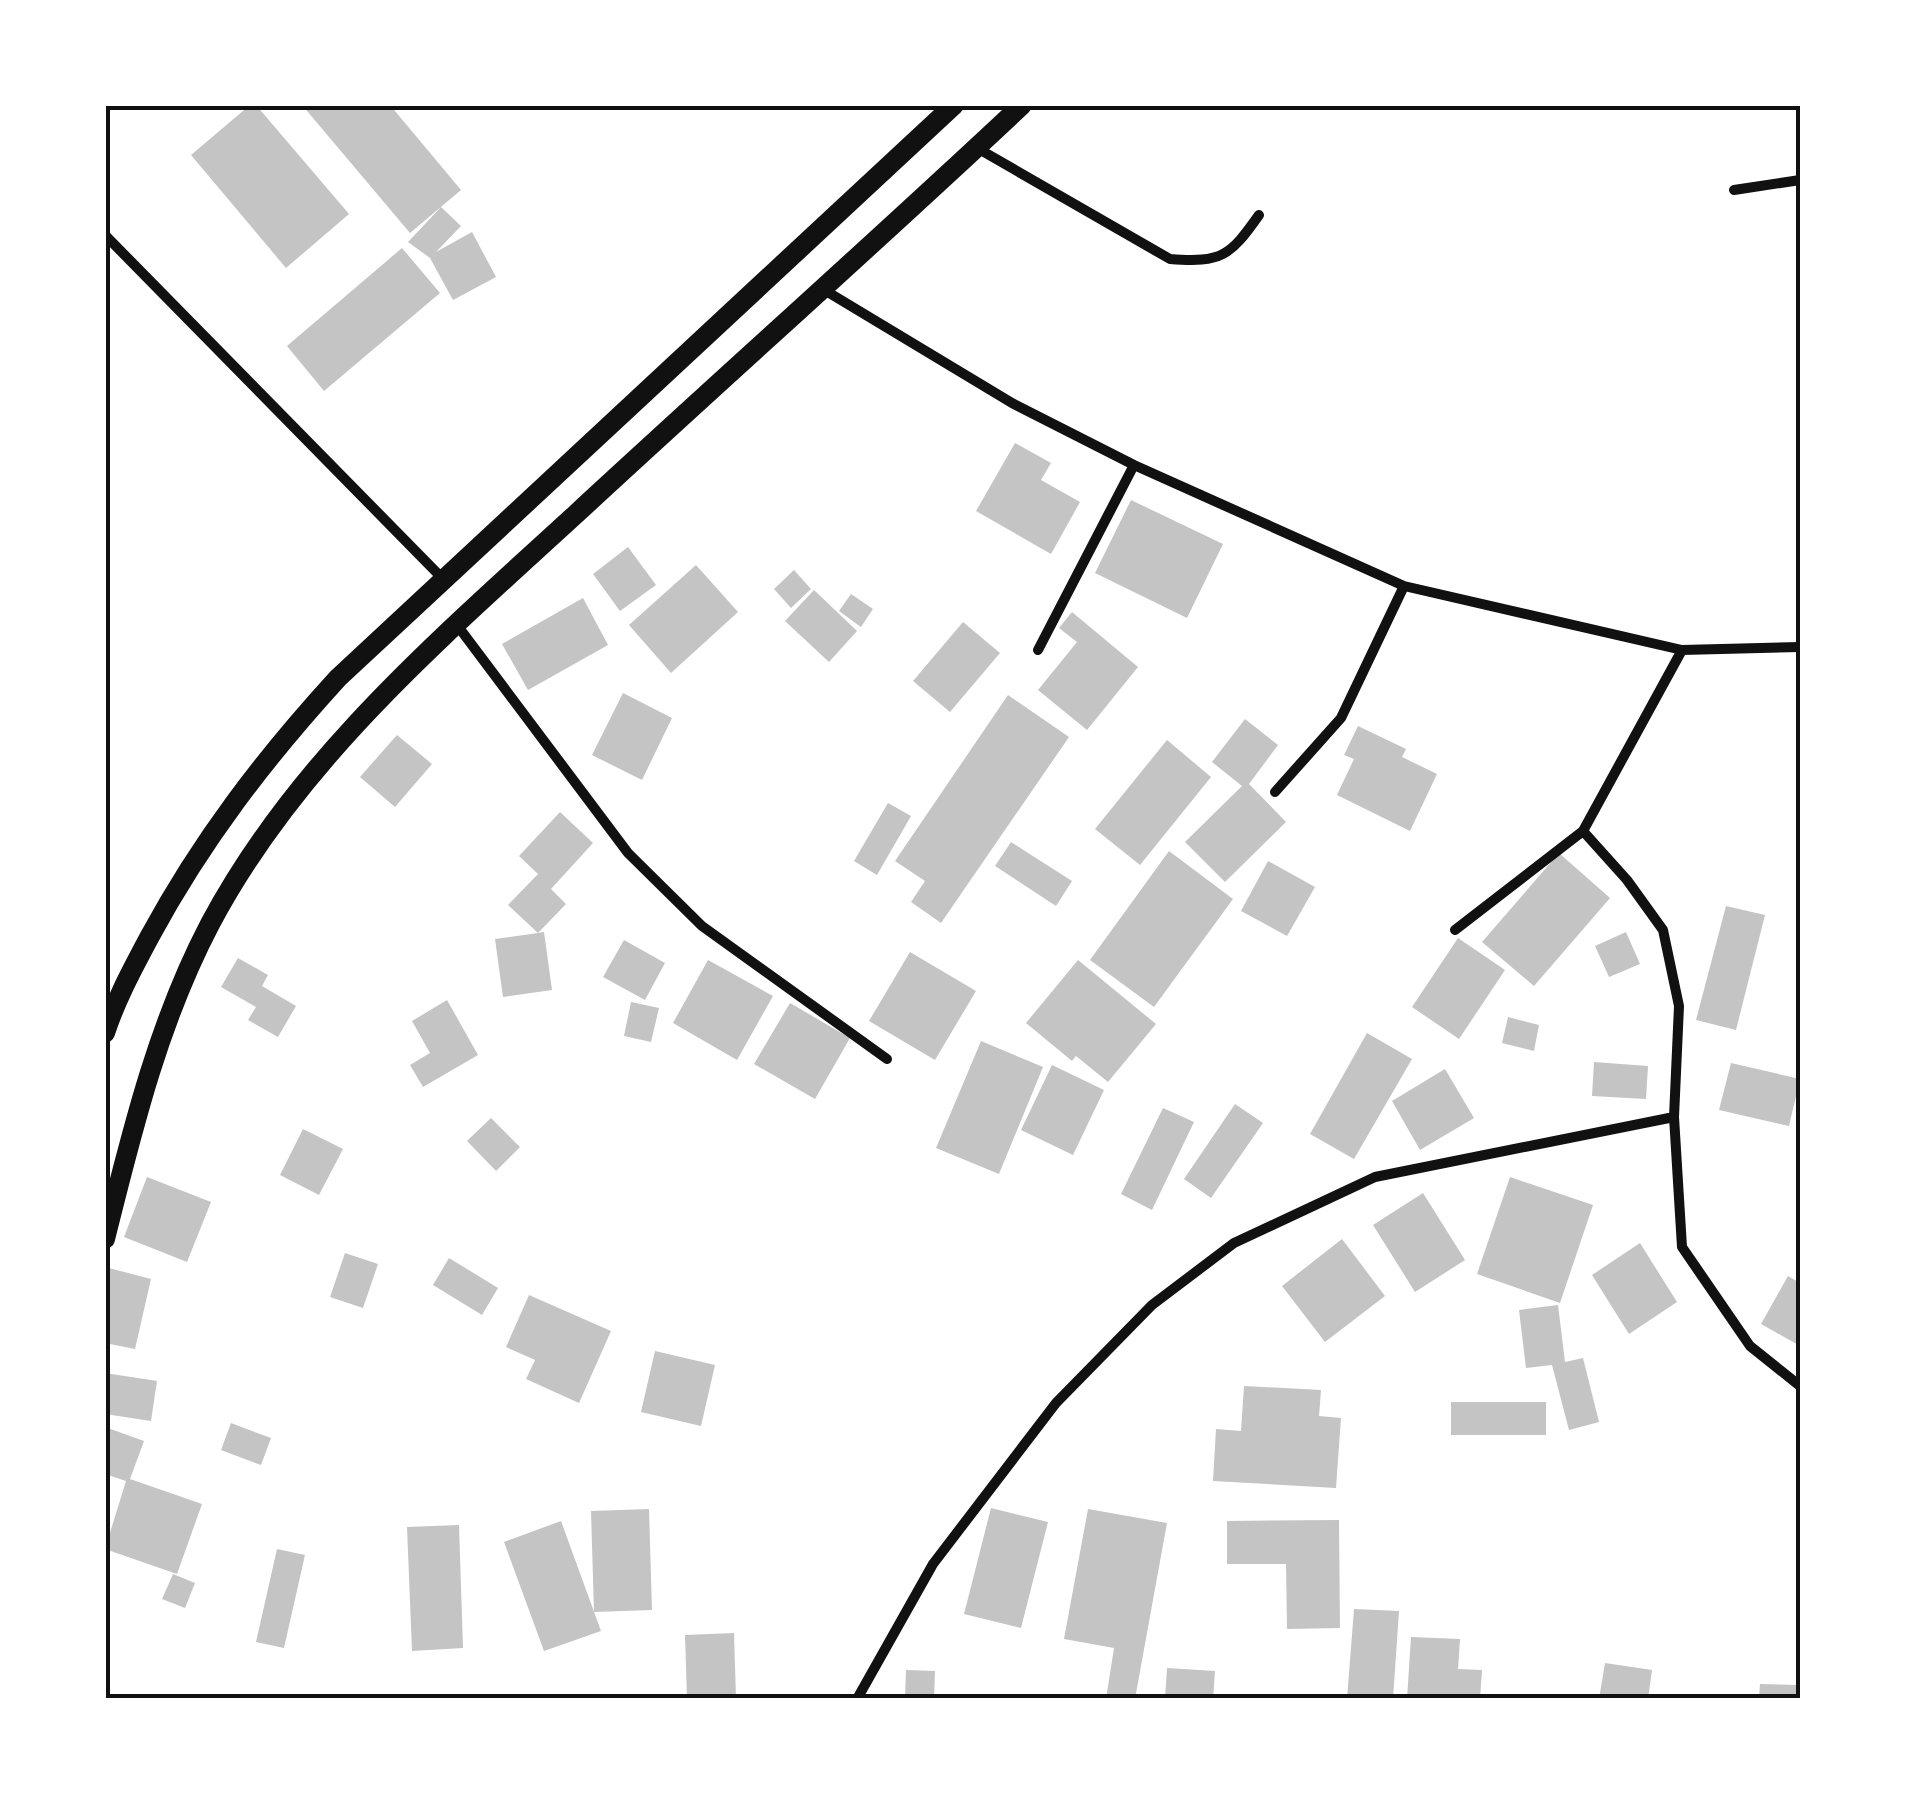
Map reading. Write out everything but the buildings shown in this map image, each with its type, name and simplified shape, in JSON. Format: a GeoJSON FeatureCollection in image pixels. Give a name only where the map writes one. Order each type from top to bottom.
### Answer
{"type":"FeatureCollection","features":[{"type":"Feature","properties":{"kind":"main road"},"geometry":{"type":"LineString","coordinates":[[105,1033],[110,1001],[190,861],[266,756],[338,678],[954,105]]}},
{"type":"Feature","properties":{"kind":"main road"},"geometry":{"type":"LineString","coordinates":[[105,1239],[139,1103],[179,988],[211,923],[296,792],[346,734],[456,624],[1022,105]]}},
{"type":"Feature","properties":{"kind":"street"},"geometry":{"type":"LineString","coordinates":[[976,148],[1170,258],[1207,262],[1235,250],[1259,214]]}},
{"type":"Feature","properties":{"kind":"street"},"geometry":{"type":"LineString","coordinates":[[1734,190],[1800,180]]}},
{"type":"Feature","properties":{"kind":"street"},"geometry":{"type":"LineString","coordinates":[[105,234],[445,581]]}},
{"type":"Feature","properties":{"kind":"street"},"geometry":{"type":"LineString","coordinates":[[821,288],[1012,403],[1134,466],[1404,586],[1682,650],[1800,646]]}},
{"type":"Feature","properties":{"kind":"street"},"geometry":{"type":"LineString","coordinates":[[1038,650],[1134,466]]}},
{"type":"Feature","properties":{"kind":"street"},"geometry":{"type":"LineString","coordinates":[[1275,792],[1340,718],[1404,586]]}},
{"type":"Feature","properties":{"kind":"street"},"geometry":{"type":"LineString","coordinates":[[456,624],[628,853],[702,926],[887,1059]]}},
{"type":"Feature","properties":{"kind":"street"},"geometry":{"type":"LineString","coordinates":[[1455,930],[1583,831],[1682,650]]}},
{"type":"Feature","properties":{"kind":"street"},"geometry":{"type":"LineString","coordinates":[[1583,831],[1627,880],[1663,930],[1679,1006],[1674,1117],[1682,1246],[1750,1346],[1800,1386]]}},
{"type":"Feature","properties":{"kind":"street"},"geometry":{"type":"LineString","coordinates":[[857,1699],[932,1564],[1056,1403],[1152,1305],[1234,1243],[1376,1178],[1674,1117]]}}]}
